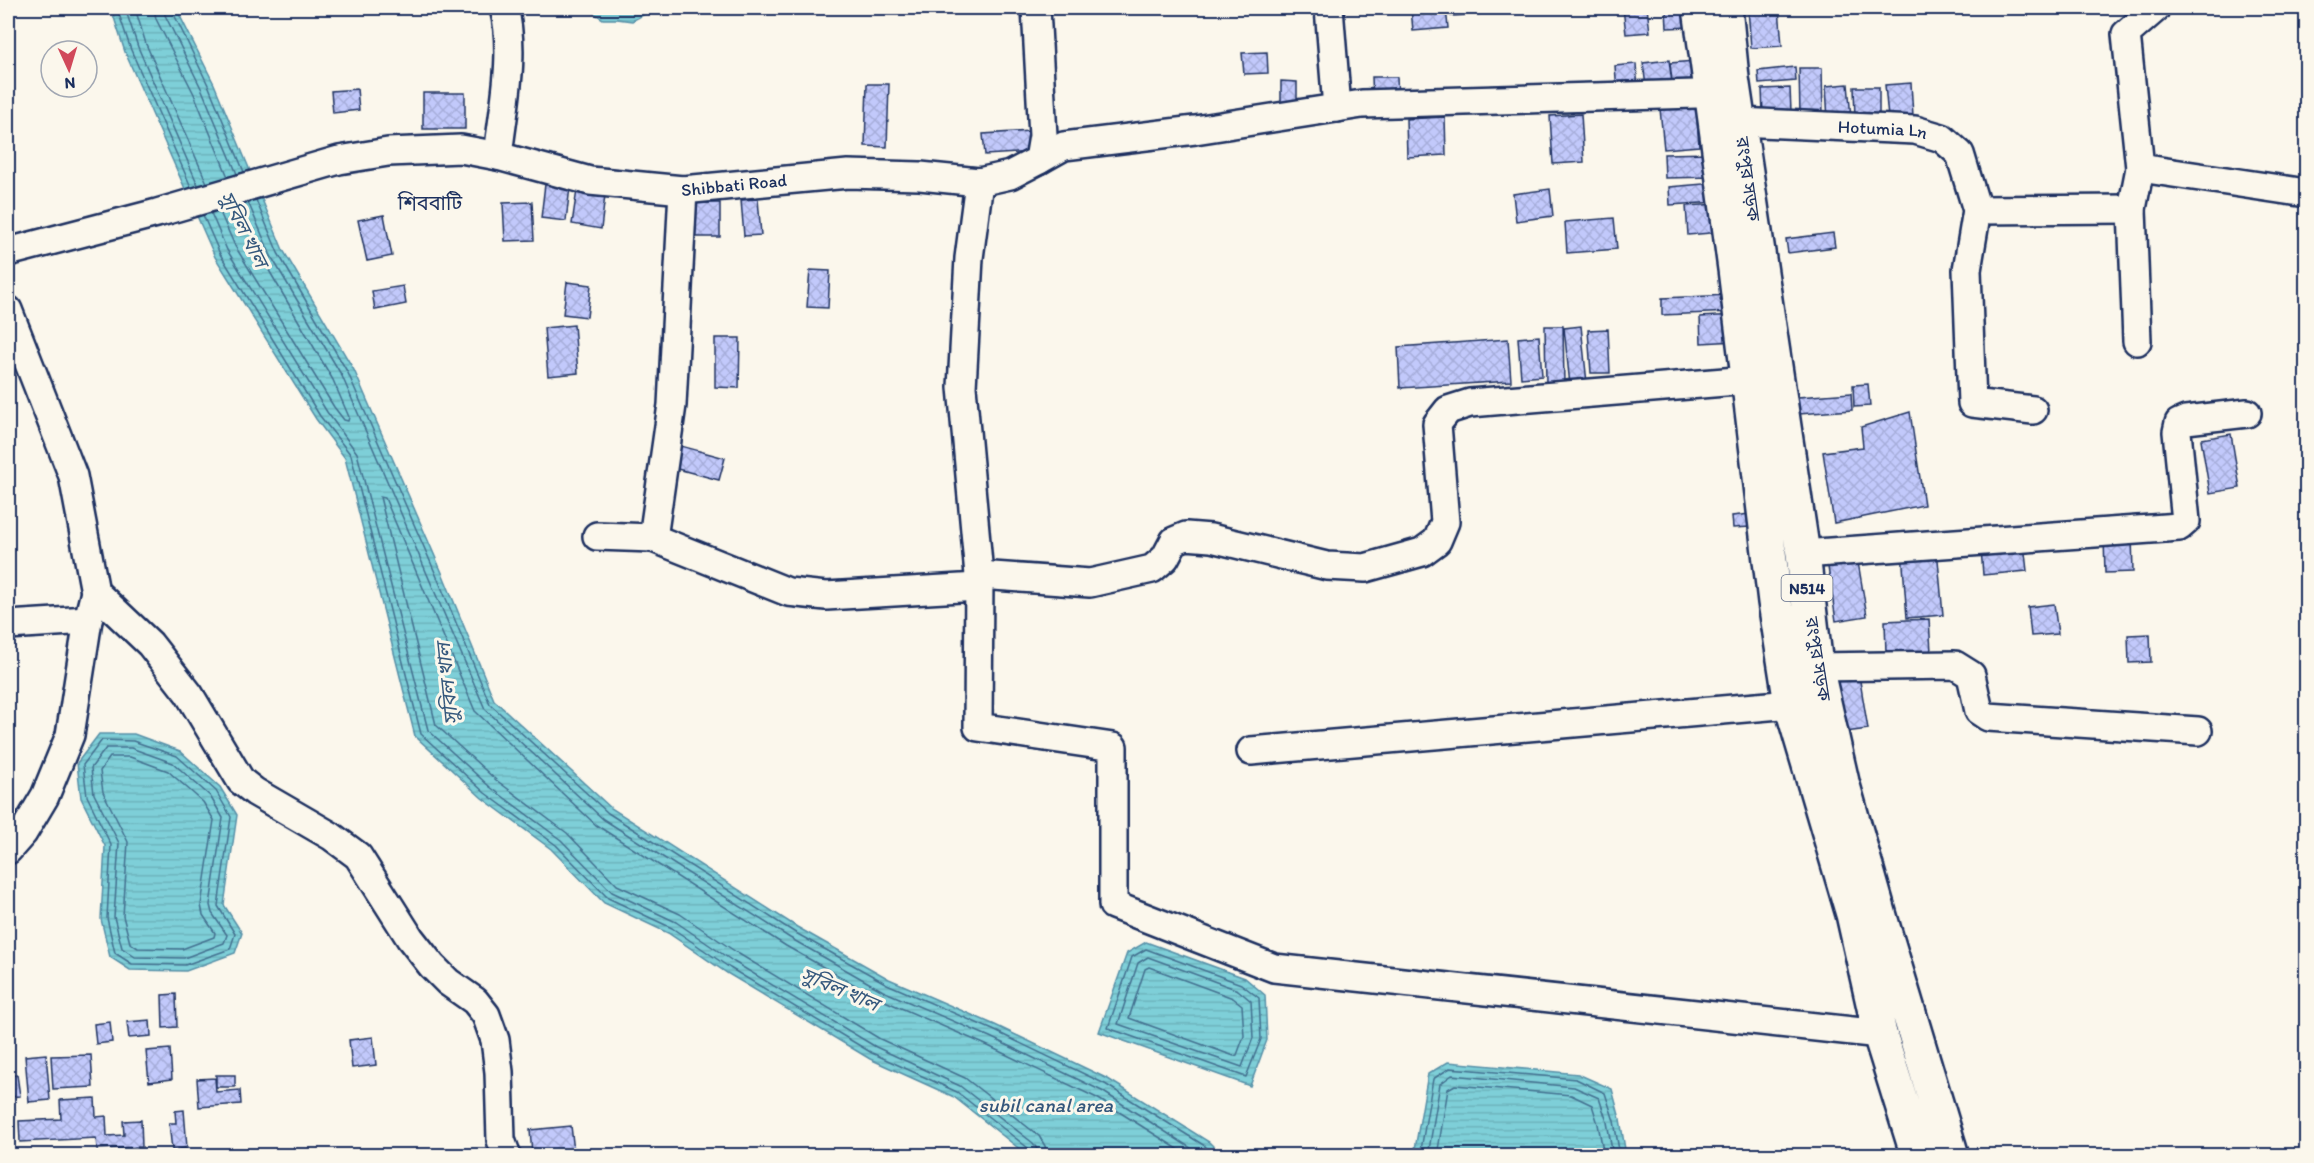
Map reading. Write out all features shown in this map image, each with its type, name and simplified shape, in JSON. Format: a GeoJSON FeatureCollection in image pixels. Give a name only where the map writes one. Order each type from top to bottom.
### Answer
{"type":"FeatureCollection","features":[{"type":"Feature","properties":{"kind":"highway","name":"N514"},"geometry":{"type":"LineString","coordinates":[[1700,8],[1728,103]]}},
{"type":"Feature","properties":{"kind":"highway","name":"রংপুর সড়ক"},"geometry":{"type":"LineString","coordinates":[[1725,8],[1728,103],[1749,380],[1775,602],[1791,704],[1853,914],[1880,1034],[1918,1155]]}},
{"type":"Feature","properties":{"kind":"highway","name":"রংপুর সড়ক"},"geometry":{"type":"LineString","coordinates":[[1728,103],[1803,554],[1816,667],[1848,805],[1952,1155]]}},
{"type":"Feature","properties":{"kind":"street"},"geometry":{"type":"LineString","coordinates":[[498,156],[509,53],[504,8]]}},
{"type":"Feature","properties":{"kind":"street"},"geometry":{"type":"LineString","coordinates":[[1036,8],[1043,136],[1039,160]]}},
{"type":"Feature","properties":{"kind":"street"},"geometry":{"type":"LineString","coordinates":[[1329,8],[1337,108]]}},
{"type":"Feature","properties":{"kind":"street"},"geometry":{"type":"LineString","coordinates":[[2137,341],[2132,209],[2140,168],[2126,34],[2156,8]]}},
{"type":"Feature","properties":{"kind":"street","name":"Hotumia Ln"},"geometry":{"type":"LineString","coordinates":[[1337,108],[1362,104],[1505,99],[1728,103],[1915,130],[1942,138],[1960,154],[1977,210]]}},
{"type":"Feature","properties":{"kind":"street","name":"Shibbati Road"},"geometry":{"type":"LineString","coordinates":[[8,252],[157,213],[219,193],[339,160],[388,152],[461,149],[498,156],[591,181],[683,190],[848,174],[920,176],[979,182],[1010,175],[1064,146],[1195,130],[1337,108]]}},
{"type":"Feature","properties":{"kind":"street"},"geometry":{"type":"LineString","coordinates":[[2140,168],[2307,193]]}},
{"type":"Feature","properties":{"kind":"street"},"geometry":{"type":"LineString","coordinates":[[979,182],[969,258],[962,387],[979,581],[978,727],[1113,747],[1113,905],[1274,968],[1880,1034]]}},
{"type":"Feature","properties":{"kind":"street"},"geometry":{"type":"LineString","coordinates":[[653,538],[672,405],[683,190]]}},
{"type":"Feature","properties":{"kind":"street"},"geometry":{"type":"LineString","coordinates":[[2033,411],[1972,403],[1967,270],[1977,210],[2132,209]]}},
{"type":"Feature","properties":{"kind":"street"},"geometry":{"type":"LineString","coordinates":[[8,310],[73,476],[95,592],[88,620],[70,735],[45,796],[23,833],[8,850]]}},
{"type":"Feature","properties":{"kind":"street"},"geometry":{"type":"LineString","coordinates":[[597,536],[653,538],[788,592],[826,596],[979,581],[1090,583],[1152,569],[1165,558],[1174,541],[1186,536],[1212,538],[1327,566],[1365,568],[1422,552],[1437,541],[1445,522],[1437,424],[1448,410],[1470,403],[1749,380]]}},
{"type":"Feature","properties":{"kind":"street"},"geometry":{"type":"LineString","coordinates":[[1803,554],[2179,527],[2186,521],[2177,432],[2179,423],[2186,420],[2247,412]]}},
{"type":"Feature","properties":{"kind":"street"},"geometry":{"type":"LineString","coordinates":[[95,592],[150,644],[189,694],[241,781],[255,792],[331,836],[358,856],[410,938],[432,966],[448,982],[475,1001],[486,1015],[495,1040],[499,1072],[501,1140],[507,1155]]}},
{"type":"Feature","properties":{"kind":"street"},"geometry":{"type":"LineString","coordinates":[[8,625],[88,620]]}},
{"type":"Feature","properties":{"kind":"street"},"geometry":{"type":"LineString","coordinates":[[1816,667],[1955,665],[1971,675],[1978,711],[1988,717],[2198,731]]}},
{"type":"Feature","properties":{"kind":"street"},"geometry":{"type":"LineString","coordinates":[[1251,751],[1791,704]]}},
{"type":"Feature","properties":{"kind":"water","name":"subil canal area"},"geometry":{"type":"Polygon","coordinates":[[[111,8],[176,8],[214,84],[283,250],[354,370],[443,575],[494,700],[611,808],[797,927],[889,979],[995,1025],[1108,1079],[1209,1142],[1222,1155],[1027,1155],[954,1097],[870,1059],[727,973],[668,933],[604,903],[551,849],[482,798],[415,736],[345,458],[316,419],[215,257],[125,52],[111,8]]]}},
{"type":"Feature","properties":{"kind":"water"},"geometry":{"type":"Polygon","coordinates":[[[586,8],[649,8],[645,14],[632,21],[603,19],[586,8]]]}},
{"type":"Feature","properties":{"kind":"water"},"geometry":{"type":"Polygon","coordinates":[[[99,734],[134,734],[180,751],[220,787],[237,815],[224,905],[242,933],[235,953],[186,971],[130,970],[110,957],[101,919],[105,846],[81,798],[77,763],[99,734]]]}},
{"type":"Feature","properties":{"kind":"water"},"geometry":{"type":"Polygon","coordinates":[[[1146,942],[1245,978],[1265,995],[1267,1040],[1250,1086],[1099,1032],[1127,953],[1146,942]]]}},
{"type":"Feature","properties":{"kind":"water"},"geometry":{"type":"Polygon","coordinates":[[[1448,1062],[1578,1074],[1612,1089],[1626,1155],[1414,1155],[1428,1074],[1448,1062]]]}},
{"type":"Feature","properties":{"kind":"building"},"geometry":{"type":"Polygon","coordinates":[[[1411,8],[1446,8],[1448,28],[1413,31],[1411,8]]]}},
{"type":"Feature","properties":{"kind":"building"},"geometry":{"type":"Polygon","coordinates":[[[1451,8],[1484,8],[1485,14],[1451,16],[1451,8]]]}},
{"type":"Feature","properties":{"kind":"building"},"geometry":{"type":"Polygon","coordinates":[[[1623,8],[1647,8],[1650,32],[1626,34],[1623,8]]]}},
{"type":"Feature","properties":{"kind":"building"},"geometry":{"type":"Polygon","coordinates":[[[1666,8],[1690,8],[1691,27],[1667,28],[1666,8]]]}},
{"type":"Feature","properties":{"kind":"building"},"geometry":{"type":"Polygon","coordinates":[[[1748,8],[1779,8],[1782,46],[1751,48],[1748,8]]]}},
{"type":"Feature","properties":{"kind":"building"},"geometry":{"type":"Polygon","coordinates":[[[1267,52],[1268,73],[1244,74],[1242,53],[1267,52]]]}},
{"type":"Feature","properties":{"kind":"building"},"geometry":{"type":"Polygon","coordinates":[[[1669,60],[1673,91],[1647,94],[1643,63],[1669,60]]]}},
{"type":"Feature","properties":{"kind":"building"},"geometry":{"type":"Polygon","coordinates":[[[1695,61],[1698,89],[1673,91],[1670,63],[1695,61]]]}},
{"type":"Feature","properties":{"kind":"building"},"geometry":{"type":"Polygon","coordinates":[[[1636,64],[1638,89],[1617,91],[1615,66],[1636,64]]]}},
{"type":"Feature","properties":{"kind":"building"},"geometry":{"type":"Polygon","coordinates":[[[1795,67],[1796,81],[1759,84],[1758,71],[1795,67]]]}},
{"type":"Feature","properties":{"kind":"building"},"geometry":{"type":"Polygon","coordinates":[[[1799,68],[1822,68],[1823,115],[1800,115],[1799,68]]]}},
{"type":"Feature","properties":{"kind":"building"},"geometry":{"type":"Polygon","coordinates":[[[1372,77],[1397,77],[1398,99],[1373,100],[1372,77]]]}},
{"type":"Feature","properties":{"kind":"building"},"geometry":{"type":"Polygon","coordinates":[[[1281,81],[1297,82],[1297,112],[1281,112],[1281,81]]]}},
{"type":"Feature","properties":{"kind":"building"},"geometry":{"type":"Polygon","coordinates":[[[1911,83],[1913,116],[1888,118],[1885,85],[1911,83]]]}},
{"type":"Feature","properties":{"kind":"building"},"geometry":{"type":"Polygon","coordinates":[[[867,84],[889,84],[887,147],[865,146],[867,84]]]}},
{"type":"Feature","properties":{"kind":"building"},"geometry":{"type":"Polygon","coordinates":[[[1848,84],[1851,118],[1828,120],[1826,86],[1848,84]]]}},
{"type":"Feature","properties":{"kind":"building"},"geometry":{"type":"Polygon","coordinates":[[[1854,87],[1879,87],[1879,118],[1855,118],[1854,87]]]}},
{"type":"Feature","properties":{"kind":"building"},"geometry":{"type":"Polygon","coordinates":[[[1790,88],[1791,112],[1763,113],[1762,89],[1790,88]]]}},
{"type":"Feature","properties":{"kind":"building"},"geometry":{"type":"Polygon","coordinates":[[[357,89],[359,110],[333,113],[331,91],[357,89]]]}},
{"type":"Feature","properties":{"kind":"building"},"geometry":{"type":"Polygon","coordinates":[[[423,93],[465,93],[465,129],[423,129],[423,93]]]}},
{"type":"Feature","properties":{"kind":"building"},"geometry":{"type":"Polygon","coordinates":[[[1696,105],[1699,146],[1664,149],[1660,109],[1696,105]]]}},
{"type":"Feature","properties":{"kind":"building"},"geometry":{"type":"Polygon","coordinates":[[[1581,114],[1584,162],[1553,164],[1550,116],[1581,114]]]}},
{"type":"Feature","properties":{"kind":"building"},"geometry":{"type":"Polygon","coordinates":[[[1445,117],[1446,155],[1407,157],[1406,119],[1445,117]]]}},
{"type":"Feature","properties":{"kind":"building"},"geometry":{"type":"Polygon","coordinates":[[[1031,131],[1032,152],[985,155],[983,134],[1031,131]]]}},
{"type":"Feature","properties":{"kind":"building"},"geometry":{"type":"Polygon","coordinates":[[[1712,153],[1713,177],[1665,178],[1664,154],[1712,153]]]}},
{"type":"Feature","properties":{"kind":"building"},"geometry":{"type":"Polygon","coordinates":[[[1715,183],[1717,202],[1670,205],[1669,187],[1715,183]]]}},
{"type":"Feature","properties":{"kind":"building"},"geometry":{"type":"Polygon","coordinates":[[[545,184],[570,187],[566,221],[541,218],[545,184]]]}},
{"type":"Feature","properties":{"kind":"building"},"geometry":{"type":"Polygon","coordinates":[[[1550,189],[1553,216],[1516,221],[1513,194],[1550,189]]]}},
{"type":"Feature","properties":{"kind":"building"},"geometry":{"type":"Polygon","coordinates":[[[577,190],[605,195],[601,229],[572,224],[577,190]]]}},
{"type":"Feature","properties":{"kind":"building"},"geometry":{"type":"Polygon","coordinates":[[[758,199],[761,235],[744,236],[741,200],[758,199]]]}},
{"type":"Feature","properties":{"kind":"building"},"geometry":{"type":"Polygon","coordinates":[[[532,202],[534,240],[505,241],[503,203],[532,202]]]}},
{"type":"Feature","properties":{"kind":"building"},"geometry":{"type":"Polygon","coordinates":[[[690,203],[720,203],[720,237],[690,237],[690,203]]]}},
{"type":"Feature","properties":{"kind":"building"},"geometry":{"type":"Polygon","coordinates":[[[1719,204],[1721,232],[1688,235],[1686,206],[1719,204]]]}},
{"type":"Feature","properties":{"kind":"building"},"geometry":{"type":"Polygon","coordinates":[[[384,215],[392,256],[367,261],[358,220],[384,215]]]}},
{"type":"Feature","properties":{"kind":"building"},"geometry":{"type":"Polygon","coordinates":[[[1614,218],[1617,249],[1567,253],[1565,222],[1614,218]]]}},
{"type":"Feature","properties":{"kind":"building"},"geometry":{"type":"Polygon","coordinates":[[[1833,233],[1835,247],[1788,253],[1786,239],[1833,233]]]}},
{"type":"Feature","properties":{"kind":"building"},"geometry":{"type":"Polygon","coordinates":[[[810,270],[830,271],[828,308],[807,307],[810,270]]]}},
{"type":"Feature","properties":{"kind":"building"},"geometry":{"type":"Polygon","coordinates":[[[567,282],[591,285],[587,317],[563,314],[567,282]]]}},
{"type":"Feature","properties":{"kind":"building"},"geometry":{"type":"Polygon","coordinates":[[[403,286],[406,304],[375,310],[372,291],[403,286]]]}},
{"type":"Feature","properties":{"kind":"building"},"geometry":{"type":"Polygon","coordinates":[[[1731,295],[1732,312],[1662,315],[1662,298],[1731,295]]]}},
{"type":"Feature","properties":{"kind":"building"},"geometry":{"type":"Polygon","coordinates":[[[1736,315],[1737,341],[1701,343],[1700,317],[1736,315]]]}},
{"type":"Feature","properties":{"kind":"building"},"geometry":{"type":"Polygon","coordinates":[[[574,325],[578,373],[548,376],[544,328],[574,325]]]}},
{"type":"Feature","properties":{"kind":"building"},"geometry":{"type":"Polygon","coordinates":[[[1545,326],[1563,326],[1564,384],[1546,384],[1545,326]]]}},
{"type":"Feature","properties":{"kind":"building"},"geometry":{"type":"Polygon","coordinates":[[[1581,326],[1587,383],[1570,385],[1564,328],[1581,326]]]}},
{"type":"Feature","properties":{"kind":"building"},"geometry":{"type":"Polygon","coordinates":[[[1608,329],[1610,373],[1591,373],[1588,330],[1608,329]]]}},
{"type":"Feature","properties":{"kind":"building"},"geometry":{"type":"Polygon","coordinates":[[[1539,336],[1542,376],[1521,378],[1518,338],[1539,336]]]}},
{"type":"Feature","properties":{"kind":"building"},"geometry":{"type":"Polygon","coordinates":[[[715,338],[740,338],[739,388],[715,387],[715,338]]]}},
{"type":"Feature","properties":{"kind":"building"},"geometry":{"type":"Polygon","coordinates":[[[1508,339],[1511,381],[1400,388],[1398,347],[1508,339]]]}},
{"type":"Feature","properties":{"kind":"building"},"geometry":{"type":"Polygon","coordinates":[[[1868,384],[1870,406],[1854,407],[1853,385],[1868,384]]]}},
{"type":"Feature","properties":{"kind":"building"},"geometry":{"type":"Polygon","coordinates":[[[1851,393],[1852,410],[1799,414],[1798,397],[1851,393]]]}},
{"type":"Feature","properties":{"kind":"building"},"geometry":{"type":"Polygon","coordinates":[[[1910,412],[1924,505],[1834,523],[1823,452],[1863,447],[1861,427],[1910,412]]]}},
{"type":"Feature","properties":{"kind":"building"},"geometry":{"type":"Polygon","coordinates":[[[2231,434],[2240,488],[2210,493],[2201,439],[2231,434]]]}},
{"type":"Feature","properties":{"kind":"building"},"geometry":{"type":"Polygon","coordinates":[[[677,445],[725,458],[719,480],[670,467],[677,445]]]}},
{"type":"Feature","properties":{"kind":"building"},"geometry":{"type":"Polygon","coordinates":[[[1750,514],[1751,527],[1733,528],[1732,516],[1750,514]]]}},
{"type":"Feature","properties":{"kind":"building"},"geometry":{"type":"Polygon","coordinates":[[[2132,536],[2133,572],[2105,573],[2104,537],[2132,536]]]}},
{"type":"Feature","properties":{"kind":"building"},"geometry":{"type":"Polygon","coordinates":[[[2024,544],[2027,571],[1983,575],[1981,548],[2024,544]]]}},
{"type":"Feature","properties":{"kind":"building"},"geometry":{"type":"Polygon","coordinates":[[[1937,549],[1943,615],[1907,618],[1902,552],[1937,549]]]}},
{"type":"Feature","properties":{"kind":"building"},"geometry":{"type":"Polygon","coordinates":[[[1858,562],[1867,616],[1836,621],[1828,567],[1858,562]]]}},
{"type":"Feature","properties":{"kind":"building"},"geometry":{"type":"Polygon","coordinates":[[[2054,604],[2058,634],[2031,636],[2028,607],[2054,604]]]}},
{"type":"Feature","properties":{"kind":"building"},"geometry":{"type":"Polygon","coordinates":[[[1929,619],[1931,652],[1886,654],[1885,621],[1929,619]]]}},
{"type":"Feature","properties":{"kind":"building"},"geometry":{"type":"Polygon","coordinates":[[[2150,634],[2151,662],[2129,663],[2128,635],[2150,634]]]}},
{"type":"Feature","properties":{"kind":"building"},"geometry":{"type":"Polygon","coordinates":[[[1859,675],[1868,729],[1838,733],[1829,679],[1859,675]]]}},
{"type":"Feature","properties":{"kind":"building"},"geometry":{"type":"Polygon","coordinates":[[[176,994],[177,1027],[163,1028],[162,995],[176,994]]]}},
{"type":"Feature","properties":{"kind":"building"},"geometry":{"type":"Polygon","coordinates":[[[150,1020],[151,1036],[129,1038],[127,1022],[150,1020]]]}},
{"type":"Feature","properties":{"kind":"building"},"geometry":{"type":"Polygon","coordinates":[[[110,1022],[112,1042],[96,1044],[94,1024],[110,1022]]]}},
{"type":"Feature","properties":{"kind":"building"},"geometry":{"type":"Polygon","coordinates":[[[373,1037],[376,1065],[352,1068],[349,1040],[373,1037]]]}},
{"type":"Feature","properties":{"kind":"building"},"geometry":{"type":"Polygon","coordinates":[[[170,1049],[172,1079],[149,1082],[146,1051],[170,1049]]]}},
{"type":"Feature","properties":{"kind":"building"},"geometry":{"type":"Polygon","coordinates":[[[46,1054],[50,1100],[29,1102],[25,1056],[46,1054]]]}},
{"type":"Feature","properties":{"kind":"building"},"geometry":{"type":"Polygon","coordinates":[[[91,1055],[93,1087],[53,1089],[51,1056],[91,1055]]]}},
{"type":"Feature","properties":{"kind":"building"},"geometry":{"type":"Polygon","coordinates":[[[17,1075],[20,1096],[8,1097],[8,1076],[17,1075]]]}},
{"type":"Feature","properties":{"kind":"building"},"geometry":{"type":"Polygon","coordinates":[[[216,1075],[235,1075],[235,1087],[216,1087],[216,1075]]]}},
{"type":"Feature","properties":{"kind":"building"},"geometry":{"type":"Polygon","coordinates":[[[215,1078],[216,1092],[240,1090],[241,1104],[199,1107],[197,1079],[215,1078]]]}},
{"type":"Feature","properties":{"kind":"building"},"geometry":{"type":"Polygon","coordinates":[[[95,1098],[96,1117],[106,1116],[107,1136],[124,1135],[123,1121],[141,1120],[142,1147],[97,1149],[96,1138],[20,1142],[19,1121],[61,1119],[60,1100],[95,1098]]]}},
{"type":"Feature","properties":{"kind":"building"},"geometry":{"type":"Polygon","coordinates":[[[184,1110],[187,1148],[172,1150],[169,1123],[176,1123],[175,1111],[184,1110]]]}},
{"type":"Feature","properties":{"kind":"building"},"geometry":{"type":"Polygon","coordinates":[[[571,1126],[574,1151],[532,1154],[530,1130],[571,1126]]]}},
{"type":"Feature","properties":{"kind":"district","name":"শিববাটি"},"geometry":{"type":"Point","coordinates":[430,203]}},
{"type":"Feature","properties":{"kind":"water label","name":"সুবিল খাল"},"geometry":{"type":"Point","coordinates":[244,229]}},
{"type":"Feature","properties":{"kind":"water label","name":"সুবিল খাল"},"geometry":{"type":"Point","coordinates":[447,684]}},
{"type":"Feature","properties":{"kind":"water label","name":"সুবিল খাল"},"geometry":{"type":"Point","coordinates":[840,989]}}]}
